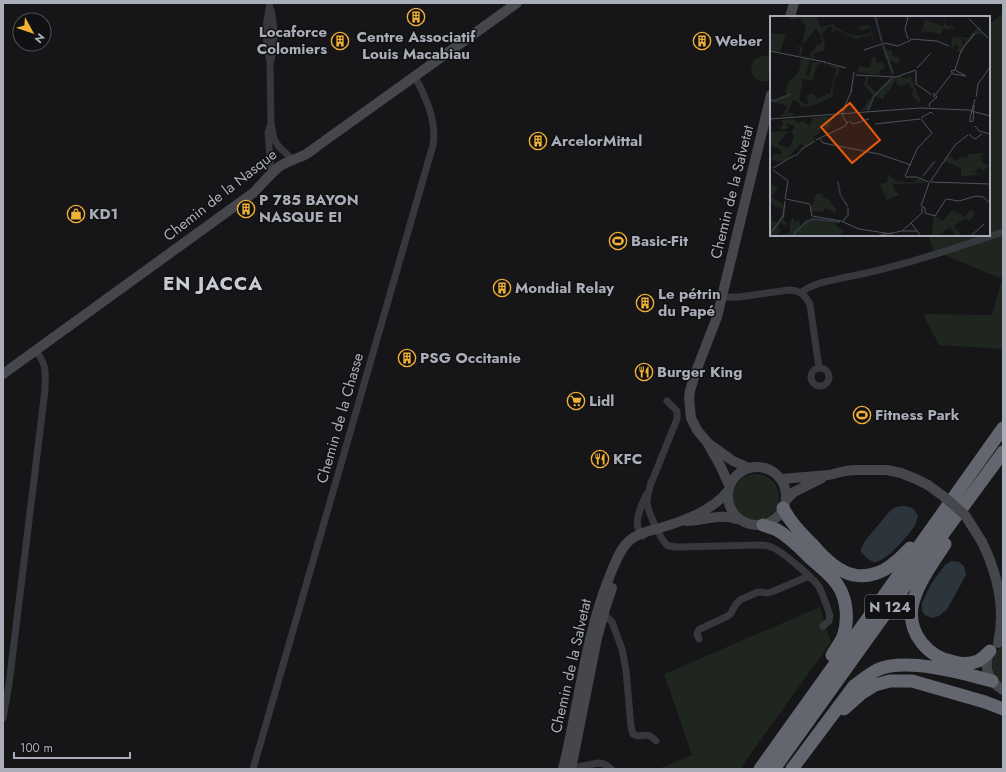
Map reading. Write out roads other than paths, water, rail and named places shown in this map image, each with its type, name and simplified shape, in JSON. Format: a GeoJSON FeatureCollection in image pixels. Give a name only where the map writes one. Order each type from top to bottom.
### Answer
{"type":"FeatureCollection","features":[{"type":"Feature","properties":{"kind":"highway","name":"N 124"},"geometry":{"type":"LineString","coordinates":[[760,769],[1003,428]]}},
{"type":"Feature","properties":{"kind":"highway","name":"N 124"},"geometry":{"type":"LineString","coordinates":[[774,769],[1003,452]]}},
{"type":"Feature","properties":{"kind":"highway"},"geometry":{"type":"LineString","coordinates":[[997,644],[977,661],[960,664],[939,658],[929,652],[914,631],[912,608],[917,591],[1003,452]]}},
{"type":"Feature","properties":{"kind":"highway"},"geometry":{"type":"LineString","coordinates":[[785,504],[791,522],[820,554],[836,567],[854,575],[865,575],[881,572],[896,563],[963,483]]}},
{"type":"Feature","properties":{"kind":"highway"},"geometry":{"type":"LineString","coordinates":[[763,525],[785,535],[795,544],[836,582],[841,590],[844,600],[846,626],[843,637],[804,698],[796,718]]}},
{"type":"Feature","properties":{"kind":"highway"},"geometry":{"type":"LineString","coordinates":[[792,769],[854,686],[878,670],[889,666],[913,665],[930,667],[992,681]]}},
{"type":"Feature","properties":{"kind":"highway"},"geometry":{"type":"LineString","coordinates":[[824,728],[862,693],[875,685],[890,681],[912,681],[985,702],[1003,709]]}},
{"type":"Feature","properties":{"kind":"street","name":"Chemin de la Nasque"},"geometry":{"type":"LineString","coordinates":[[3,374],[253,193],[271,173],[281,165],[316,148],[517,3]]}},
{"type":"Feature","properties":{"kind":"street"},"geometry":{"type":"LineString","coordinates":[[790,16],[794,3]]}},
{"type":"Feature","properties":{"kind":"street"},"geometry":{"type":"LineString","coordinates":[[270,4],[266,26],[267,48],[270,62],[271,124],[274,139],[279,147],[292,159]]}},
{"type":"Feature","properties":{"kind":"street","name":"Chemin de la Chasse"},"geometry":{"type":"LineString","coordinates":[[253,769],[433,145],[434,129],[429,105],[414,76]]}},
{"type":"Feature","properties":{"kind":"street","name":"Chemin de la Salvetat"},"geometry":{"type":"LineString","coordinates":[[569,769],[591,633],[601,598],[621,550],[630,540],[682,521],[715,504],[722,498],[728,488],[722,470],[707,442],[697,430],[691,418],[689,398],[695,374],[717,317],[770,99]]}},
{"type":"Feature","properties":{"kind":"street"},"geometry":{"type":"LineString","coordinates":[[271,124],[268,132],[271,173]]}},
{"type":"Feature","properties":{"kind":"street"},"geometry":{"type":"LineString","coordinates":[[801,293],[814,285],[872,272],[945,252],[1003,232]]}},
{"type":"Feature","properties":{"kind":"street"},"geometry":{"type":"LineString","coordinates":[[722,296],[739,297],[789,290],[795,290],[801,293],[810,305],[819,368]]}},
{"type":"Feature","properties":{"kind":"street"},"geometry":{"type":"LineString","coordinates":[[3,718],[9,684],[45,390],[46,368],[36,351]]}},
{"type":"Feature","properties":{"kind":"street"},"geometry":{"type":"LineString","coordinates":[[643,535],[638,525],[638,518],[677,419],[677,411],[667,401]]}},
{"type":"Feature","properties":{"kind":"street","name":"Chemin de la Salvetat"},"geometry":{"type":"LineString","coordinates":[[707,442],[733,461],[749,468]]}},
{"type":"Feature","properties":{"kind":"street"},"geometry":{"type":"LineString","coordinates":[[785,504],[784,487],[781,479],[773,472],[764,468],[754,467],[744,470],[736,476],[728,488],[727,496],[734,516],[743,522],[753,525],[763,525],[771,522],[777,517],[794,492],[829,475]]}},
{"type":"Feature","properties":{"kind":"street"},"geometry":{"type":"LineString","coordinates":[[781,479],[829,475],[856,470],[887,470],[901,473],[928,485],[965,515],[982,542],[990,559],[1000,589],[1002,606],[1001,633],[997,644],[988,656],[987,669],[992,681],[1003,690]]}},
{"type":"Feature","properties":{"kind":"street"},"geometry":{"type":"LineString","coordinates":[[651,482],[647,502],[664,543],[675,547],[748,545],[770,546],[780,552],[816,583],[821,591],[830,616],[830,620],[823,626]]}},
{"type":"Feature","properties":{"kind":"street","name":"Chemin de la Salvetat"},"geometry":{"type":"LineString","coordinates":[[682,521],[694,521],[718,517],[737,519]]}},
{"type":"Feature","properties":{"kind":"street","name":"Chemin de la Salvetat"},"geometry":{"type":"LineString","coordinates":[[569,769],[597,638],[604,614],[614,583],[626,556],[643,535]]}},
{"type":"Feature","properties":{"kind":"street"},"geometry":{"type":"LineString","coordinates":[[699,639],[697,634],[700,628],[728,616],[740,600],[758,592],[768,593],[774,591],[809,576]]}},
{"type":"Feature","properties":{"kind":"street"},"geometry":{"type":"LineString","coordinates":[[604,614],[612,622],[622,649],[626,670],[631,727],[633,734],[637,736],[646,734],[656,741]]}},
{"type":"Feature","properties":{"kind":"street"},"geometry":{"type":"LineString","coordinates":[[569,769],[598,763],[607,765],[611,769]]}},
{"type":"Feature","properties":{"kind":"place","name":"Centre Associatif Louis Macabiau"},"geometry":{"type":"Point","coordinates":[416,17]}},
{"type":"Feature","properties":{"kind":"place","name":"Locaforce Colomiers"},"geometry":{"type":"Point","coordinates":[340,41]}},
{"type":"Feature","properties":{"kind":"place","name":"Weber"},"geometry":{"type":"Point","coordinates":[702,41]}},
{"type":"Feature","properties":{"kind":"place","name":"ArcelorMittal"},"geometry":{"type":"Point","coordinates":[538,141]}},
{"type":"Feature","properties":{"kind":"place","name":"P 785 BAYON NASQUE EI"},"geometry":{"type":"Point","coordinates":[246,209]}},
{"type":"Feature","properties":{"kind":"place","name":"KD1"},"geometry":{"type":"Point","coordinates":[76,214]}},
{"type":"Feature","properties":{"kind":"place","name":"Basic-Fit"},"geometry":{"type":"Point","coordinates":[618,241]}},
{"type":"Feature","properties":{"kind":"place","name":"Mondial Relay"},"geometry":{"type":"Point","coordinates":[502,288]}},
{"type":"Feature","properties":{"kind":"place","name":"Le pétrin du Papé"},"geometry":{"type":"Point","coordinates":[645,303]}},
{"type":"Feature","properties":{"kind":"place","name":"PSG Occitanie"},"geometry":{"type":"Point","coordinates":[407,358]}},
{"type":"Feature","properties":{"kind":"place","name":"Burger King"},"geometry":{"type":"Point","coordinates":[644,372]}},
{"type":"Feature","properties":{"kind":"place","name":"Lidl"},"geometry":{"type":"Point","coordinates":[576,401]}},
{"type":"Feature","properties":{"kind":"place","name":"Fitness Park"},"geometry":{"type":"Point","coordinates":[862,415]}},
{"type":"Feature","properties":{"kind":"place","name":"KFC"},"geometry":{"type":"Point","coordinates":[600,459]}},
{"type":"Feature","properties":{"kind":"district","name":"EN JACCA"},"geometry":{"type":"Point","coordinates":[213,283]}}]}
